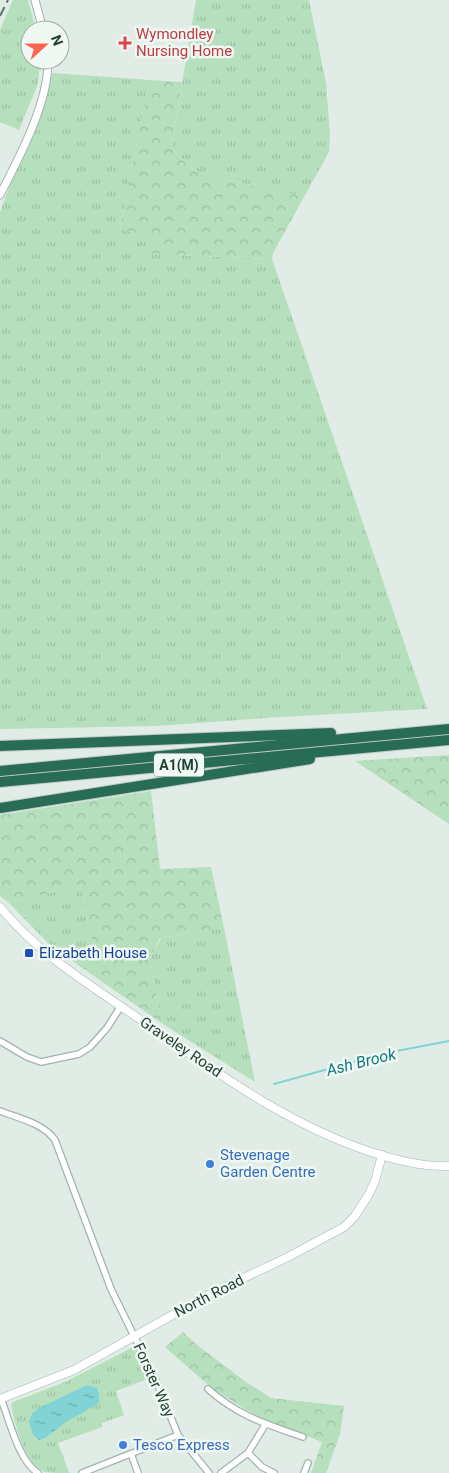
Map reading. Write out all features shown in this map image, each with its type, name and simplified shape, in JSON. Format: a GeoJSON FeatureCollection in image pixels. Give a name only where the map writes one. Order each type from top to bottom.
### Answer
{"type":"FeatureCollection","features":[{"type":"Feature","properties":{"kind":"highway","name":"A1(M)"},"geometry":{"type":"LineString","coordinates":[[0,771],[449,729]]}},
{"type":"Feature","properties":{"kind":"highway"},"geometry":{"type":"LineString","coordinates":[[0,746],[271,735],[385,734]]}},
{"type":"Feature","properties":{"kind":"highway","name":"A1(M)"},"geometry":{"type":"LineString","coordinates":[[0,782],[449,740]]}},
{"type":"Feature","properties":{"kind":"highway","name":"A1(M)"},"geometry":{"type":"LineString","coordinates":[[0,808],[276,765],[358,748]]}},
{"type":"Feature","properties":{"kind":"main road","name":"Graveley Road"},"geometry":{"type":"LineString","coordinates":[[0,907],[36,945],[57,962],[236,1085],[284,1114],[328,1136],[382,1156],[411,1163],[449,1166]]}},
{"type":"Feature","properties":{"kind":"main road","name":"North Road"},"geometry":{"type":"LineString","coordinates":[[0,1399],[74,1370],[210,1294],[288,1257],[344,1227],[355,1216],[369,1194],[382,1156]]}},
{"type":"Feature","properties":{"kind":"street"},"geometry":{"type":"LineString","coordinates":[[35,0],[40,20]]}},
{"type":"Feature","properties":{"kind":"street"},"geometry":{"type":"LineString","coordinates":[[0,195],[14,168],[38,111],[46,85],[47,70]]}},
{"type":"Feature","properties":{"kind":"street"},"geometry":{"type":"LineString","coordinates":[[0,1041],[27,1057],[41,1062],[78,1054],[90,1047],[107,1028],[120,1006]]}},
{"type":"Feature","properties":{"kind":"street","name":"Forster Way"},"geometry":{"type":"LineString","coordinates":[[0,1111],[41,1127],[51,1134],[55,1140],[110,1288],[157,1383],[178,1435],[209,1473]]}},
{"type":"Feature","properties":{"kind":"street"},"geometry":{"type":"LineString","coordinates":[[208,1389],[239,1412],[303,1437]]}},
{"type":"Feature","properties":{"kind":"street"},"geometry":{"type":"LineString","coordinates":[[0,1399],[22,1454],[30,1468],[38,1473]]}},
{"type":"Feature","properties":{"kind":"street"},"geometry":{"type":"LineString","coordinates":[[221,1473],[248,1453],[266,1424]]}},
{"type":"Feature","properties":{"kind":"street"},"geometry":{"type":"LineString","coordinates":[[82,1473],[178,1435]]}},
{"type":"Feature","properties":{"kind":"street"},"geometry":{"type":"LineString","coordinates":[[248,1453],[262,1467],[274,1473]]}},
{"type":"Feature","properties":{"kind":"street"},"geometry":{"type":"LineString","coordinates":[[131,1454],[138,1473]]}},
{"type":"Feature","properties":{"kind":"street"},"geometry":{"type":"LineString","coordinates":[[304,1473],[308,1463]]}},
{"type":"Feature","properties":{"kind":"green space"},"geometry":{"type":"Polygon","coordinates":[[[13,0],[28,0],[33,20],[20,20],[20,70],[39,70],[38,84],[19,130],[0,122],[0,30],[13,0]]]}},
{"type":"Feature","properties":{"kind":"green space"},"geometry":{"type":"Polygon","coordinates":[[[196,0],[309,0],[326,83],[330,135],[329,152],[304,197],[198,173],[171,148],[196,0]]]}},
{"type":"Feature","properties":{"kind":"green space"},"geometry":{"type":"Polygon","coordinates":[[[53,73],[149,80],[120,229],[149,238],[150,254],[272,259],[427,709],[156,726],[0,729],[0,212],[53,73]]]}},
{"type":"Feature","properties":{"kind":"green space"},"geometry":{"type":"Polygon","coordinates":[[[149,80],[182,82],[171,148],[198,173],[304,197],[273,253],[272,259],[149,254],[149,238],[120,229],[149,80]]]}},
{"type":"Feature","properties":{"kind":"green space"},"geometry":{"type":"Polygon","coordinates":[[[449,755],[449,824],[355,761],[449,755]]]}},
{"type":"Feature","properties":{"kind":"green space"},"geometry":{"type":"Polygon","coordinates":[[[151,791],[160,869],[211,867],[224,928],[160,938],[149,960],[163,1024],[101,981],[80,885],[9,903],[0,896],[0,815],[151,791]]]}},
{"type":"Feature","properties":{"kind":"green space"},"geometry":{"type":"Polygon","coordinates":[[[80,885],[101,981],[51,946],[9,903],[80,885]]]}},
{"type":"Feature","properties":{"kind":"green space"},"geometry":{"type":"Polygon","coordinates":[[[224,928],[255,1082],[163,1024],[149,960],[161,938],[224,928]]]}},
{"type":"Feature","properties":{"kind":"green space"},"geometry":{"type":"Polygon","coordinates":[[[183,1332],[246,1382],[271,1398],[344,1406],[340,1434],[326,1473],[311,1473],[322,1442],[253,1414],[213,1389],[165,1347],[183,1332]]]}},
{"type":"Feature","properties":{"kind":"green space"},"geometry":{"type":"Polygon","coordinates":[[[133,1347],[136,1349],[150,1378],[116,1391],[124,1415],[102,1423],[102,1427],[58,1443],[69,1473],[45,1472],[38,1468],[27,1453],[18,1433],[11,1405],[13,1402],[65,1382],[133,1347]]]}},
{"type":"Feature","properties":{"kind":"water"},"geometry":{"type":"Polygon","coordinates":[[[87,1385],[97,1388],[99,1403],[66,1422],[45,1438],[39,1440],[34,1436],[29,1421],[32,1414],[39,1408],[87,1385]]]}},
{"type":"Feature","properties":{"kind":"waterway","name":"Ash Brook"},"geometry":{"type":"LineString","coordinates":[[274,1084],[386,1053],[449,1041]]}},
{"type":"Feature","properties":{"kind":"railway"},"geometry":{"type":"LineString","coordinates":[[0,16],[8,0]]}},
{"type":"Feature","properties":{"kind":"place","name":"Wymondley Nursing Home"},"geometry":{"type":"Point","coordinates":[125,43]}},
{"type":"Feature","properties":{"kind":"place","name":"Elizabeth House"},"geometry":{"type":"Point","coordinates":[29,953]}},
{"type":"Feature","properties":{"kind":"place","name":"Stevenage Garden Centre"},"geometry":{"type":"Point","coordinates":[210,1164]}},
{"type":"Feature","properties":{"kind":"place","name":"Tesco Express"},"geometry":{"type":"Point","coordinates":[123,1445]}}]}
